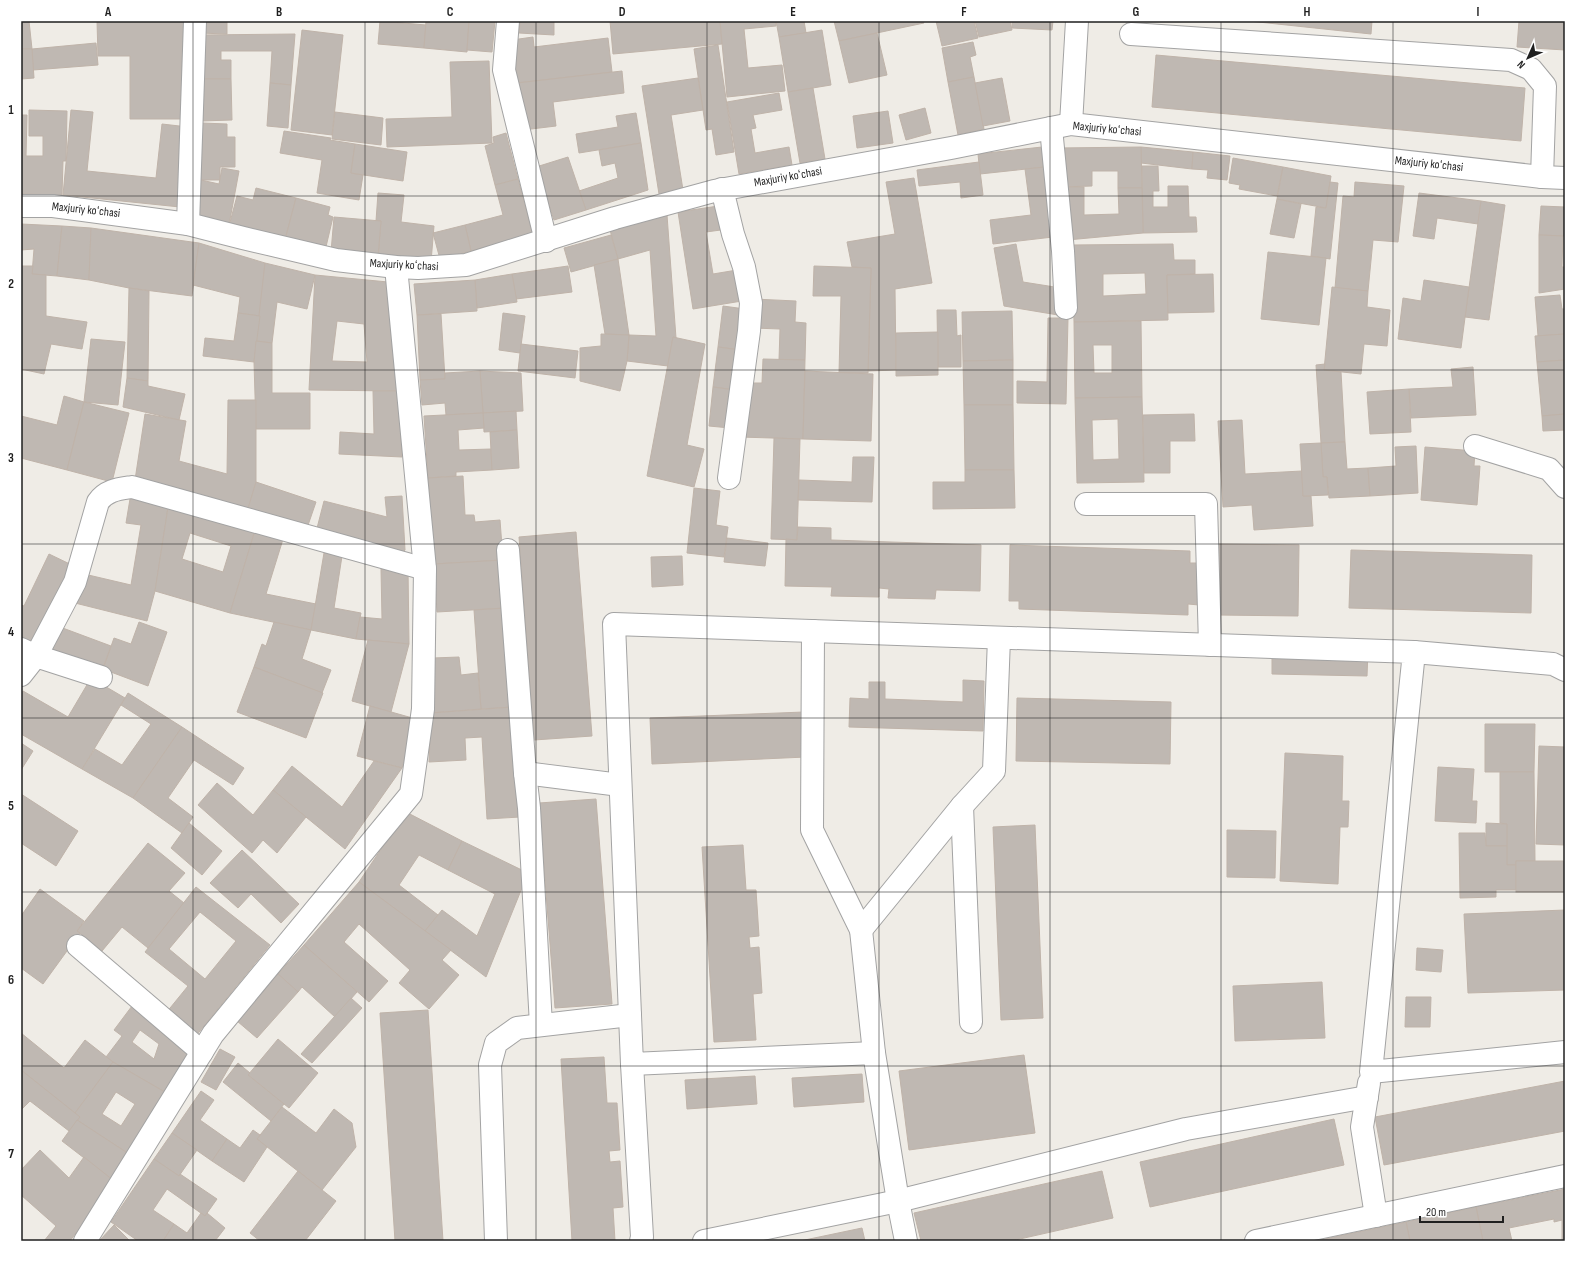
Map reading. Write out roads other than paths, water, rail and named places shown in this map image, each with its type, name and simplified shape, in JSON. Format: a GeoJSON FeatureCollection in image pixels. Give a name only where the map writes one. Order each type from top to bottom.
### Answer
{"type":"FeatureCollection","features":[{"type":"Feature","properties":{"kind":"street"},"geometry":{"type":"LineString","coordinates":[[188,224],[195,21]]}},
{"type":"Feature","properties":{"kind":"street"},"geometry":{"type":"LineString","coordinates":[[508,21],[504,70],[546,240]]}},
{"type":"Feature","properties":{"kind":"street"},"geometry":{"type":"LineString","coordinates":[[1066,308],[1063,251],[1061,126],[1077,21]]}},
{"type":"Feature","properties":{"kind":"street"},"geometry":{"type":"LineString","coordinates":[[1131,34],[1511,60],[1531,69],[1545,86],[1542,177]]}},
{"type":"Feature","properties":{"kind":"street","name":"Maxjuriy koʻchasi"},"geometry":{"type":"LineString","coordinates":[[21,206],[53,206],[188,224],[336,260],[418,268],[466,265],[615,218],[722,189],[951,148],[1061,126],[1542,177],[1565,178]]}},
{"type":"Feature","properties":{"kind":"street"},"geometry":{"type":"LineString","coordinates":[[722,189],[733,234],[744,267],[751,303],[749,331],[729,478]]}},
{"type":"Feature","properties":{"kind":"street"},"geometry":{"type":"LineString","coordinates":[[84,1241],[213,1034],[411,794],[423,709],[425,570],[396,267]]}},
{"type":"Feature","properties":{"kind":"street"},"geometry":{"type":"LineString","coordinates":[[1475,446],[1549,468],[1565,487]]}},
{"type":"Feature","properties":{"kind":"street"},"geometry":{"type":"LineString","coordinates":[[21,675],[29,652],[75,582],[98,502],[102,496],[114,490],[132,487],[425,570]]}},
{"type":"Feature","properties":{"kind":"street"},"geometry":{"type":"LineString","coordinates":[[1086,504],[1206,504],[1210,645]]}},
{"type":"Feature","properties":{"kind":"street"},"geometry":{"type":"LineString","coordinates":[[508,550],[529,808],[541,1025]]}},
{"type":"Feature","properties":{"kind":"street"},"geometry":{"type":"LineString","coordinates":[[641,1241],[642,1237],[632,1064],[614,624],[1414,652],[1553,664],[1565,670]]}},
{"type":"Feature","properties":{"kind":"street"},"geometry":{"type":"LineString","coordinates":[[813,631],[812,830],[861,930],[874,1053],[906,1241]]}},
{"type":"Feature","properties":{"kind":"street"},"geometry":{"type":"LineString","coordinates":[[861,930],[962,806],[994,771],[999,638]]}},
{"type":"Feature","properties":{"kind":"street"},"geometry":{"type":"LineString","coordinates":[[29,652],[101,677]]}},
{"type":"Feature","properties":{"kind":"street"},"geometry":{"type":"LineString","coordinates":[[1376,1216],[1362,1127],[1372,1072],[1414,652]]}},
{"type":"Feature","properties":{"kind":"street"},"geometry":{"type":"LineString","coordinates":[[525,773],[620,785]]}},
{"type":"Feature","properties":{"kind":"street"},"geometry":{"type":"LineString","coordinates":[[962,806],[971,1022]]}},
{"type":"Feature","properties":{"kind":"street"},"geometry":{"type":"LineString","coordinates":[[78,946],[202,1052]]}},
{"type":"Feature","properties":{"kind":"street"},"geometry":{"type":"LineString","coordinates":[[496,1241],[490,1065],[496,1043],[517,1028],[630,1015]]}},
{"type":"Feature","properties":{"kind":"street"},"geometry":{"type":"LineString","coordinates":[[1372,1072],[1565,1052]]}},
{"type":"Feature","properties":{"kind":"street"},"geometry":{"type":"LineString","coordinates":[[632,1064],[874,1053]]}},
{"type":"Feature","properties":{"kind":"street"},"geometry":{"type":"LineString","coordinates":[[704,1241],[898,1201],[1186,1129],[1367,1097]]}},
{"type":"Feature","properties":{"kind":"street"},"geometry":{"type":"LineString","coordinates":[[1256,1241],[1295,1237],[1376,1216],[1565,1176]]}}]}
